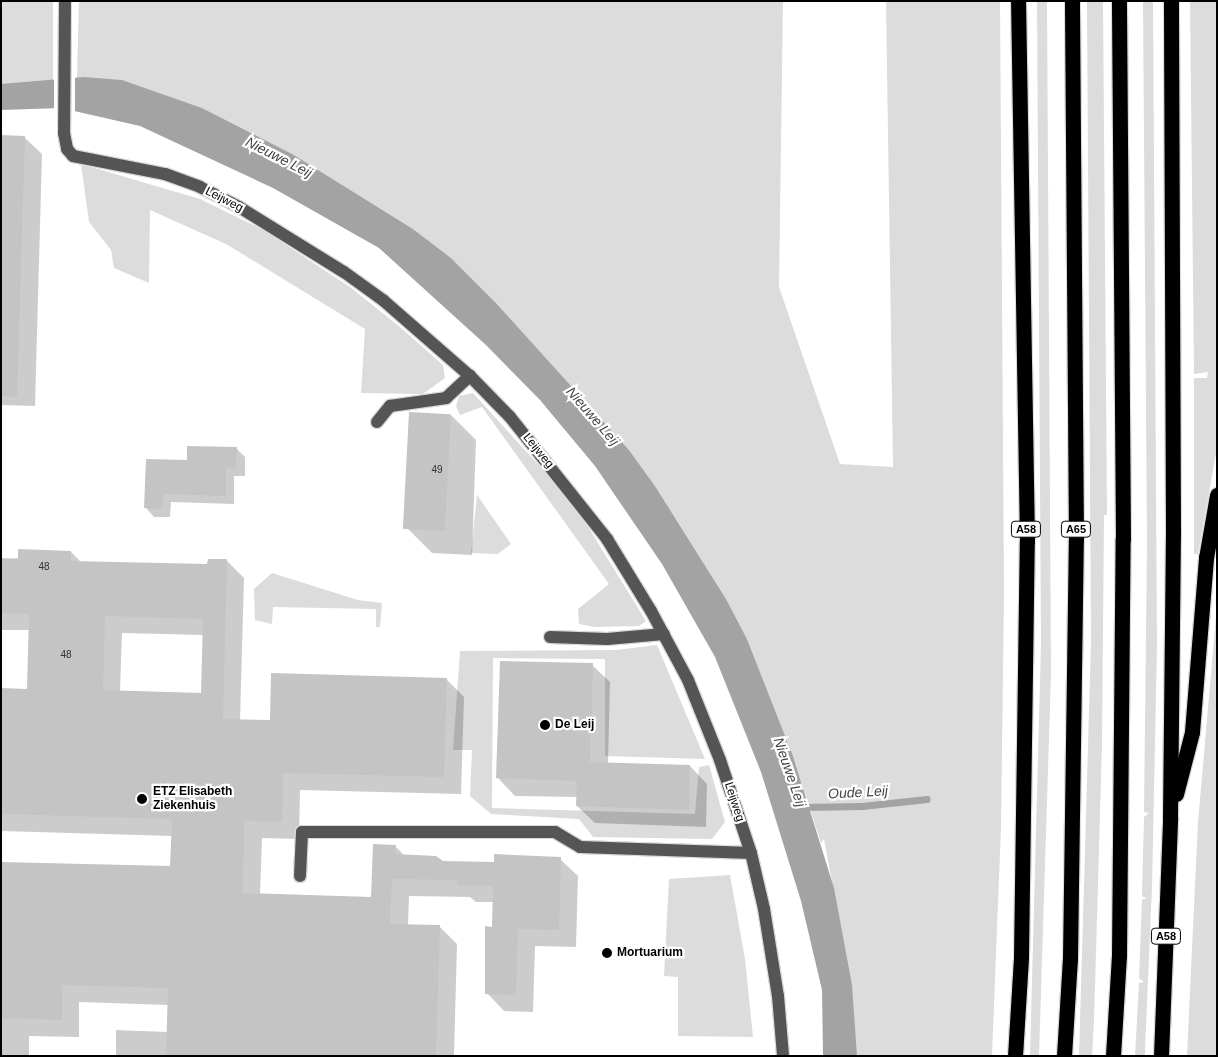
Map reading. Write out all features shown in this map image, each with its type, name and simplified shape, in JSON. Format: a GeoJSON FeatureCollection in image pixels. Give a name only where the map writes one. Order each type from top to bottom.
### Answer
{"type":"FeatureCollection","features":[{"type":"Feature","properties":{"kind":"highway","name":"A58"},"geometry":{"type":"LineString","coordinates":[[1015,1056],[1021,957],[1027,541],[1018,1]]}},
{"type":"Feature","properties":{"kind":"highway","name":"A65"},"geometry":{"type":"LineString","coordinates":[[1064,1056],[1070,959],[1076,540],[1072,1]]}},
{"type":"Feature","properties":{"kind":"highway"},"geometry":{"type":"LineString","coordinates":[[1113,1056],[1119,956],[1123,539],[1119,1]]}},
{"type":"Feature","properties":{"kind":"highway","name":"A58"},"geometry":{"type":"LineString","coordinates":[[1161,1056],[1170,817],[1173,533],[1171,1]]}},
{"type":"Feature","properties":{"kind":"highway","name":"A58"},"geometry":{"type":"LineString","coordinates":[[1170,817],[1192,732],[1206,558],[1217,495]]}},
{"type":"Feature","properties":{"kind":"street","name":"Leijweg"},"geometry":{"type":"LineString","coordinates":[[64,1],[64,133],[67,149],[73,156],[165,174],[200,187],[302,244],[384,301],[470,376],[510,417],[583,506],[607,540],[664,634],[706,721],[751,853],[778,996],[784,1056]]}},
{"type":"Feature","properties":{"kind":"street"},"geometry":{"type":"LineString","coordinates":[[377,422],[390,406],[446,398],[470,376]]}},
{"type":"Feature","properties":{"kind":"street"},"geometry":{"type":"LineString","coordinates":[[550,637],[607,639],[664,634]]}},
{"type":"Feature","properties":{"kind":"street"},"geometry":{"type":"LineString","coordinates":[[300,876],[302,832],[555,832],[580,847],[751,853]]}},
{"type":"Feature","properties":{"kind":"shaded area"},"geometry":{"type":"Polygon","coordinates":[[[1,1],[53,1],[53,84],[1,84],[1,1]]]}},
{"type":"Feature","properties":{"kind":"shaded area"},"geometry":{"type":"Polygon","coordinates":[[[79,1],[783,1],[779,287],[840,464],[893,467],[886,1],[1000,1],[1004,593],[1001,827],[992,1056],[856,1056],[846,957],[824,839],[821,843],[793,756],[747,639],[726,599],[655,486],[629,450],[496,303],[451,258],[413,229],[294,155],[202,108],[121,80],[77,78],[79,1]]]}},
{"type":"Feature","properties":{"kind":"shaded area"},"geometry":{"type":"Polygon","coordinates":[[[1037,1],[1047,1],[1051,674],[1039,1056],[1030,1056],[1041,644],[1037,1]]]}},
{"type":"Feature","properties":{"kind":"shaded area"},"geometry":{"type":"Polygon","coordinates":[[[1087,1],[1103,1],[1107,515],[1104,515],[1102,744],[1094,1022],[1092,1056],[1079,1056],[1091,642],[1087,1]]]}},
{"type":"Feature","properties":{"kind":"shaded area"},"geometry":{"type":"Polygon","coordinates":[[[1143,1],[1153,1],[1157,645],[1152,887],[1145,1056],[1135,1056],[1139,983],[1144,982],[1139,978],[1142,899],[1147,899],[1142,896],[1144,817],[1149,813],[1144,812],[1147,544],[1143,1]]]}},
{"type":"Feature","properties":{"kind":"shaded area"},"geometry":{"type":"Polygon","coordinates":[[[1190,1],[1217,1],[1217,448],[1198,554],[1194,554],[1194,378],[1207,378],[1208,372],[1194,374],[1190,1]]]}},
{"type":"Feature","properties":{"kind":"shaded area"},"geometry":{"type":"Polygon","coordinates":[[[81,164],[200,199],[263,230],[350,287],[400,327],[443,365],[445,378],[423,394],[361,393],[365,329],[226,244],[150,210],[149,283],[114,268],[111,250],[89,222],[81,164]]]}},
{"type":"Feature","properties":{"kind":"shaded area"},"geometry":{"type":"Polygon","coordinates":[[[473,393],[574,504],[646,621],[639,626],[595,627],[579,624],[578,609],[609,584],[482,407],[460,415],[456,406],[459,396],[473,393]]]}},
{"type":"Feature","properties":{"kind":"shaded area"},"geometry":{"type":"Polygon","coordinates":[[[477,495],[511,544],[498,554],[471,553],[477,495]]]}},
{"type":"Feature","properties":{"kind":"shaded area"},"geometry":{"type":"Polygon","coordinates":[[[272,573],[358,600],[382,603],[380,627],[376,627],[376,609],[273,607],[272,624],[255,620],[254,589],[272,573]]]}},
{"type":"Feature","properties":{"kind":"shaded area"},"geometry":{"type":"Polygon","coordinates":[[[1217,606],[1217,1056],[1187,1056],[1198,822],[1217,606]]]}},
{"type":"Feature","properties":{"kind":"shaded area"},"geometry":{"type":"Polygon","coordinates":[[[657,645],[705,759],[605,756],[605,659],[493,658],[492,808],[695,814],[699,767],[709,765],[725,822],[712,839],[593,837],[579,819],[491,814],[470,796],[472,750],[453,750],[460,651],[616,650],[657,645]]]}},
{"type":"Feature","properties":{"kind":"shaded area"},"geometry":{"type":"Polygon","coordinates":[[[730,875],[745,959],[753,1037],[678,1036],[678,977],[664,976],[669,879],[730,875]]]}},
{"type":"Feature","properties":{"kind":"water","name":"Nieuwe Leij"},"geometry":{"type":"Polygon","coordinates":[[[84,77],[122,80],[202,108],[294,155],[413,229],[451,258],[496,303],[629,450],[655,486],[726,599],[747,639],[793,756],[834,888],[852,985],[857,1056],[823,1056],[822,990],[801,901],[761,772],[715,657],[662,564],[595,466],[540,400],[486,345],[379,248],[273,188],[140,126],[61,108],[1,110],[1,84],[84,77]]]}},
{"type":"Feature","properties":{"kind":"pier"},"geometry":{"type":"Polygon","coordinates":[[[75,76],[75,114],[54,111],[54,79],[75,76]]]}},
{"type":"Feature","properties":{"kind":"building"},"geometry":{"type":"Polygon","coordinates":[[[1,135],[25,136],[17,397],[1,396],[1,135]]]}},
{"type":"Feature","properties":{"kind":"building"},"geometry":{"type":"Polygon","coordinates":[[[409,412],[451,414],[445,531],[403,529],[409,412]]]}},
{"type":"Feature","properties":{"kind":"building"},"geometry":{"type":"Polygon","coordinates":[[[187,446],[237,447],[236,468],[226,467],[226,496],[163,494],[162,509],[144,508],[146,459],[187,460],[187,446]]]}},
{"type":"Feature","properties":{"kind":"building","name":"ETZ Elisabeth Ziekenhuis"},"geometry":{"type":"Polygon","coordinates":[[[18,549],[71,551],[71,561],[207,564],[208,559],[227,559],[223,719],[270,720],[271,673],[447,678],[444,777],[283,773],[282,822],[244,821],[243,893],[371,897],[373,844],[396,845],[395,854],[436,856],[443,861],[494,862],[494,854],[561,857],[559,930],[518,929],[516,995],[485,994],[485,926],[492,927],[493,886],[457,885],[457,880],[392,879],[390,924],[440,925],[436,1056],[166,1056],[168,988],[62,985],[62,1020],[1,1018],[1,862],[170,866],[172,819],[1,814],[1,688],[27,689],[29,614],[1,613],[1,558],[18,559],[18,549]],[[105,616],[103,690],[201,693],[203,619],[105,616]]]}},
{"type":"Feature","properties":{"kind":"building","name":"De Leij"},"geometry":{"type":"Polygon","coordinates":[[[500,661],[593,663],[590,762],[690,765],[689,810],[576,806],[577,781],[496,778],[500,661]]]}},
{"type":"Feature","properties":{"kind":"waterway","name":"Oude Leij"},"geometry":{"type":"LineString","coordinates":[[803,807],[862,806],[927,799]]}},
{"type":"Feature","properties":{"kind":"place","name":"De Leij"},"geometry":{"type":"Point","coordinates":[545,725]}},
{"type":"Feature","properties":{"kind":"place","name":"ETZ Elisabeth Ziekenhuis"},"geometry":{"type":"Point","coordinates":[142,799]}},
{"type":"Feature","properties":{"kind":"place","name":"Mortuarium"},"geometry":{"type":"Point","coordinates":[607,953]}}]}
